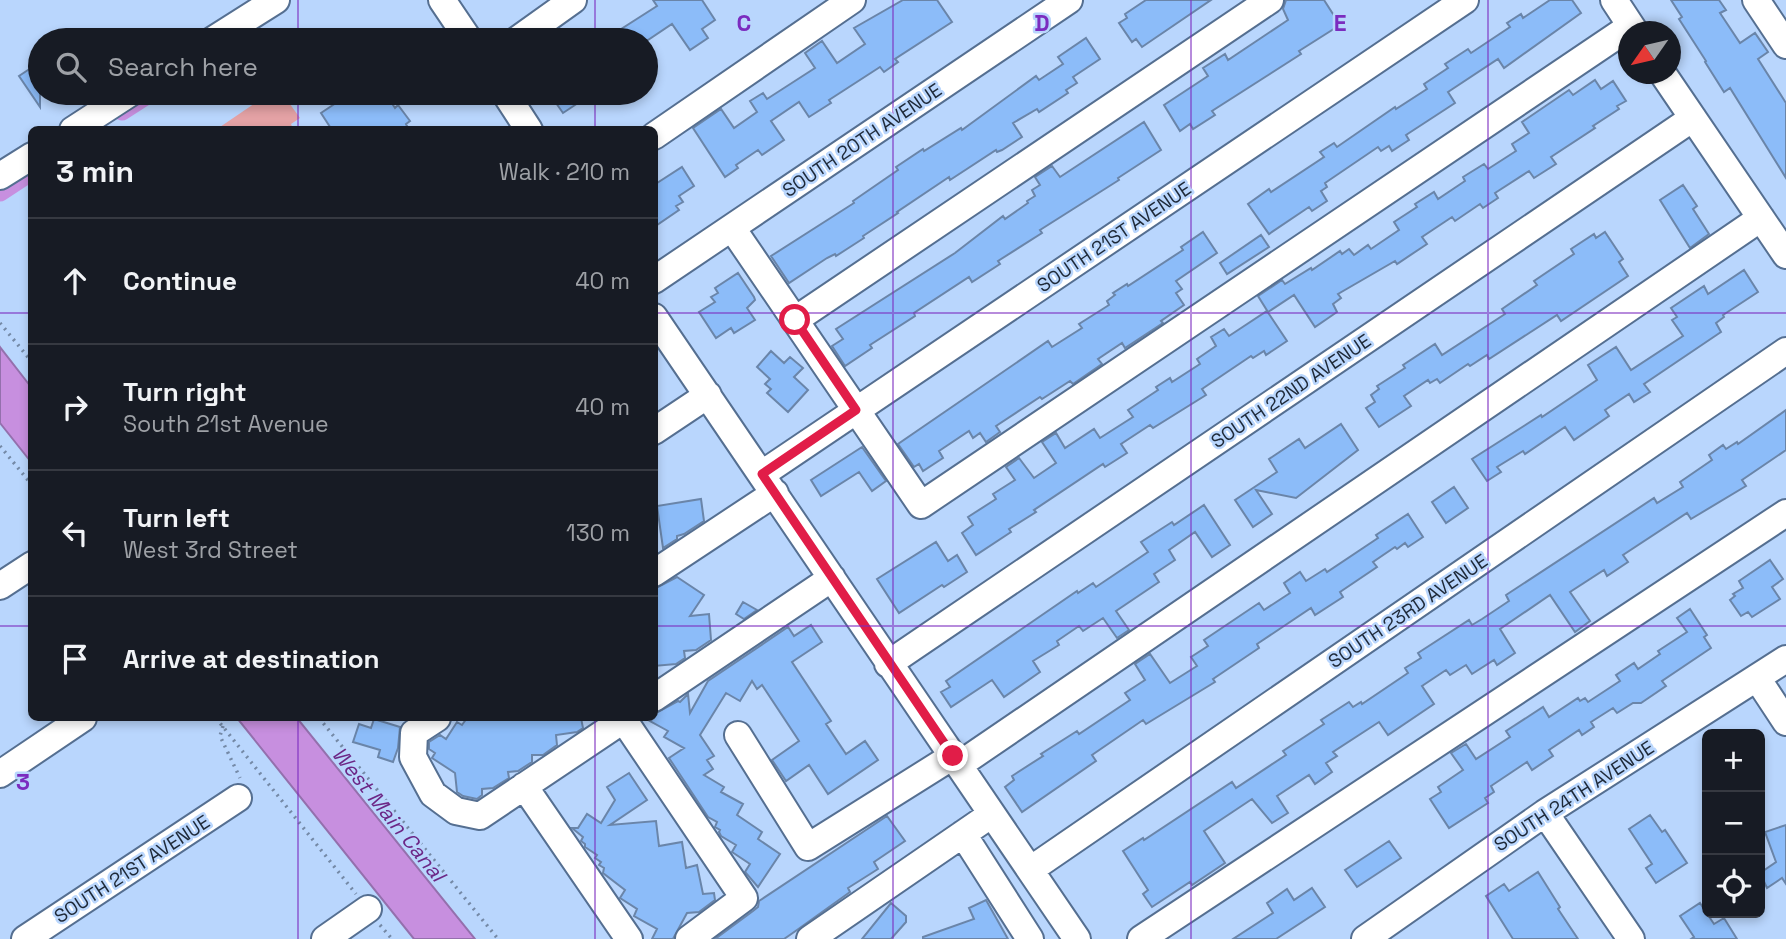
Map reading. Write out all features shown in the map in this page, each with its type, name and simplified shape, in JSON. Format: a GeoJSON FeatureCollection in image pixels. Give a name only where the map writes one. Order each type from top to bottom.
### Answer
{"type":"FeatureCollection","features":[{"type":"Feature","properties":{"kind":"street"},"geometry":{"type":"LineString","coordinates":[[232,28],[276,0]]}},
{"type":"Feature","properties":{"kind":"street"},"geometry":{"type":"LineString","coordinates":[[442,0],[461,28]]}},
{"type":"Feature","properties":{"kind":"street"},"geometry":{"type":"LineString","coordinates":[[534,28],[573,0]]}},
{"type":"Feature","properties":{"kind":"street"},"geometry":{"type":"LineString","coordinates":[[658,133],[852,0]]}},
{"type":"Feature","properties":{"kind":"street","name":"SOUTH 20TH AVENUE"},"geometry":{"type":"LineString","coordinates":[[658,277],[1069,0]]}},
{"type":"Feature","properties":{"kind":"street"},"geometry":{"type":"LineString","coordinates":[[795,320],[1270,0]]}},
{"type":"Feature","properties":{"kind":"street","name":"SOUTH 21ST AVENUE"},"geometry":{"type":"LineString","coordinates":[[658,570],[856,410],[1465,0]]}},
{"type":"Feature","properties":{"kind":"street"},"geometry":{"type":"LineString","coordinates":[[1614,0],[1628,21]]}},
{"type":"Feature","properties":{"kind":"street"},"geometry":{"type":"LineString","coordinates":[[1756,0],[1786,45]]}},
{"type":"Feature","properties":{"kind":"street"},"geometry":{"type":"LineString","coordinates":[[732,228],[921,505],[1618,39]]}},
{"type":"Feature","properties":{"kind":"street"},"geometry":{"type":"LineString","coordinates":[[1670,84],[1786,256]]}},
{"type":"Feature","properties":{"kind":"street"},"geometry":{"type":"LineString","coordinates":[[79,126],[112,105]]}},
{"type":"Feature","properties":{"kind":"street"},"geometry":{"type":"LineString","coordinates":[[513,105],[527,126]]}},
{"type":"Feature","properties":{"kind":"street","name":"SOUTH 22ND AVENUE"},"geometry":{"type":"LineString","coordinates":[[888,664],[1693,118]]}},
{"type":"Feature","properties":{"kind":"street"},"geometry":{"type":"LineString","coordinates":[[0,176],[28,158]]}},
{"type":"Feature","properties":{"kind":"street"},"geometry":{"type":"LineString","coordinates":[[738,736],[808,847],[956,761],[1761,218]]}},
{"type":"Feature","properties":{"kind":"street"},"geometry":{"type":"LineString","coordinates":[[658,323],[1077,939]]}},
{"type":"Feature","properties":{"kind":"street","name":"SOUTH 23RD AVENUE"},"geometry":{"type":"LineString","coordinates":[[1030,870],[1786,351]]}},
{"type":"Feature","properties":{"kind":"street"},"geometry":{"type":"LineString","coordinates":[[658,427],[708,395]]}},
{"type":"Feature","properties":{"kind":"street"},"geometry":{"type":"LineString","coordinates":[[1141,939],[1786,513]]}},
{"type":"Feature","properties":{"kind":"street"},"geometry":{"type":"LineString","coordinates":[[0,586],[28,568]]}},
{"type":"Feature","properties":{"kind":"street"},"geometry":{"type":"LineString","coordinates":[[658,695],[832,578]]}},
{"type":"Feature","properties":{"kind":"street","name":"SOUTH 24TH AVENUE"},"geometry":{"type":"LineString","coordinates":[[1365,939],[1545,813],[1786,659]]}},
{"type":"Feature","properties":{"kind":"street"},"geometry":{"type":"LineString","coordinates":[[1757,678],[1786,722]]}},
{"type":"Feature","properties":{"kind":"street"},"geometry":{"type":"LineString","coordinates":[[0,774],[79,721]]}},
{"type":"Feature","properties":{"kind":"street"},"geometry":{"type":"LineString","coordinates":[[432,721],[414,733],[413,757],[433,794],[456,811],[480,817],[620,721]]}},
{"type":"Feature","properties":{"kind":"street"},"geometry":{"type":"LineString","coordinates":[[626,721],[744,898],[689,939]]}},
{"type":"Feature","properties":{"kind":"street"},"geometry":{"type":"LineString","coordinates":[[524,786],[629,939]]}},
{"type":"Feature","properties":{"kind":"street","name":"SOUTH 21ST AVENUE"},"geometry":{"type":"LineString","coordinates":[[25,939],[236,792]]}},
{"type":"Feature","properties":{"kind":"street"},"geometry":{"type":"LineString","coordinates":[[1545,813],[1631,939]]}},
{"type":"Feature","properties":{"kind":"street"},"geometry":{"type":"LineString","coordinates":[[810,939],[992,814]]}},
{"type":"Feature","properties":{"kind":"street"},"geometry":{"type":"LineString","coordinates":[[963,834],[1030,939]]}},
{"type":"Feature","properties":{"kind":"street"},"geometry":{"type":"LineString","coordinates":[[325,939],[368,909]]}},
{"type":"Feature","properties":{"kind":"path"},"geometry":{"type":"LineString","coordinates":[[0,323],[28,357]]}},
{"type":"Feature","properties":{"kind":"path"},"geometry":{"type":"LineString","coordinates":[[0,446],[28,480]]}},
{"type":"Feature","properties":{"kind":"path"},"geometry":{"type":"LineString","coordinates":[[219,721],[391,939]]}},
{"type":"Feature","properties":{"kind":"path"},"geometry":{"type":"LineString","coordinates":[[321,721],[498,939]]}},
{"type":"Feature","properties":{"kind":"path"},"geometry":{"type":"LineString","coordinates":[[223,726],[220,736],[240,779],[236,792]]}},
{"type":"Feature","properties":{"kind":"shaded area"},"geometry":{"type":"Polygon","coordinates":[[[252,105],[291,105],[300,118],[292,126],[221,126],[252,105]]]}},
{"type":"Feature","properties":{"kind":"shaded area"},"geometry":{"type":"Polygon","coordinates":[[[0,347],[28,383],[28,458],[0,423],[0,347]]]}},
{"type":"Feature","properties":{"kind":"shaded area"},"geometry":{"type":"Polygon","coordinates":[[[239,721],[299,721],[475,939],[414,939],[239,721]]]}},
{"type":"Feature","properties":{"kind":"building"},"geometry":{"type":"Polygon","coordinates":[[[653,0],[702,0],[715,20],[702,29],[708,38],[690,50],[672,24],[658,33],[658,28],[623,28],[657,6],[653,0]]]}},
{"type":"Feature","properties":{"kind":"building"},"geometry":{"type":"Polygon","coordinates":[[[903,0],[937,0],[952,22],[895,59],[898,62],[884,72],[880,67],[829,100],[831,103],[809,117],[799,102],[771,121],[784,140],[762,155],[758,150],[736,165],[738,168],[725,177],[693,128],[721,109],[734,128],[757,112],[750,101],[763,93],[767,99],[815,68],[805,53],[822,41],[837,63],[865,44],[854,28],[903,0]]]}},
{"type":"Feature","properties":{"kind":"building"},"geometry":{"type":"Polygon","coordinates":[[[1146,0],[1211,0],[1142,47],[1136,39],[1132,42],[1119,23],[1127,18],[1125,14],[1146,0]]]}},
{"type":"Feature","properties":{"kind":"building"},"geometry":{"type":"Polygon","coordinates":[[[1286,0],[1324,0],[1340,25],[1299,51],[1301,54],[1212,111],[1215,115],[1193,129],[1190,124],[1180,131],[1164,105],[1208,76],[1203,68],[1225,54],[1228,60],[1288,20],[1283,9],[1286,0]]]}},
{"type":"Feature","properties":{"kind":"building"},"geometry":{"type":"Polygon","coordinates":[[[1550,0],[1572,0],[1581,13],[1504,68],[1498,59],[1448,92],[1455,103],[1406,135],[1409,140],[1392,151],[1389,146],[1381,151],[1378,147],[1325,183],[1327,187],[1321,191],[1327,201],[1312,211],[1309,207],[1269,234],[1248,204],[1324,157],[1320,152],[1334,143],[1337,147],[1395,107],[1396,109],[1427,89],[1424,84],[1448,68],[1445,64],[1468,49],[1471,53],[1510,27],[1507,23],[1521,14],[1523,18],[1550,0]]]}},
{"type":"Feature","properties":{"kind":"building"},"geometry":{"type":"Polygon","coordinates":[[[1671,0],[1719,0],[1726,10],[1720,13],[1740,43],[1755,33],[1768,52],[1758,59],[1786,103],[1786,178],[1730,88],[1724,92],[1679,19],[1682,17],[1671,0]]]}},
{"type":"Feature","properties":{"kind":"building"},"geometry":{"type":"Polygon","coordinates":[[[1086,38],[1100,59],[1073,77],[1077,83],[1066,90],[1068,93],[1039,112],[1037,109],[1013,123],[1022,137],[1002,150],[996,150],[950,180],[949,177],[863,236],[864,238],[789,283],[771,256],[854,203],[853,201],[898,170],[896,167],[923,149],[924,151],[961,128],[962,130],[1036,76],[1039,80],[1063,64],[1058,57],[1086,38]]]}},
{"type":"Feature","properties":{"kind":"building"},"geometry":{"type":"Polygon","coordinates":[[[28,70],[28,89],[19,76],[28,70]]]}},
{"type":"Feature","properties":{"kind":"building"},"geometry":{"type":"Polygon","coordinates":[[[1595,80],[1601,89],[1613,81],[1626,101],[1617,106],[1619,109],[1593,126],[1595,128],[1551,157],[1556,164],[1534,178],[1529,171],[1495,193],[1498,198],[1483,208],[1480,204],[1455,221],[1452,217],[1422,237],[1427,244],[1397,264],[1395,261],[1338,294],[1341,298],[1333,304],[1337,312],[1315,327],[1294,295],[1268,312],[1258,296],[1282,280],[1285,284],[1311,268],[1312,270],[1340,251],[1342,254],[1349,249],[1354,255],[1368,245],[1371,249],[1399,230],[1394,222],[1417,207],[1415,204],[1434,192],[1438,199],[1465,181],[1463,177],[1484,164],[1488,169],[1516,151],[1512,144],[1529,133],[1522,122],[1569,90],[1573,95],[1595,80]]]}},
{"type":"Feature","properties":{"kind":"building"},"geometry":{"type":"Polygon","coordinates":[[[333,105],[393,105],[395,108],[398,105],[410,121],[407,126],[329,126],[321,113],[333,105]]]}},
{"type":"Feature","properties":{"kind":"building"},"geometry":{"type":"Polygon","coordinates":[[[557,105],[575,105],[563,113],[557,105]]]}},
{"type":"Feature","properties":{"kind":"building"},"geometry":{"type":"Polygon","coordinates":[[[1144,122],[1161,150],[1040,230],[1042,233],[998,261],[1000,264],[972,282],[969,277],[914,313],[915,316],[870,345],[872,348],[845,366],[832,346],[843,339],[836,329],[955,253],[1003,216],[1005,219],[1028,203],[1027,201],[1035,196],[1032,190],[1040,185],[1035,177],[1052,166],[1060,177],[1144,122]]]}},
{"type":"Feature","properties":{"kind":"building"},"geometry":{"type":"Polygon","coordinates":[[[682,167],[694,186],[679,196],[683,202],[676,206],[679,210],[658,224],[658,182],[682,167]]]}},
{"type":"Feature","properties":{"kind":"building"},"geometry":{"type":"Polygon","coordinates":[[[1683,185],[1697,206],[1693,209],[1709,234],[1690,248],[1660,200],[1683,185]]]}},
{"type":"Feature","properties":{"kind":"building"},"geometry":{"type":"Polygon","coordinates":[[[1203,232],[1217,253],[1176,281],[1182,289],[1176,293],[1184,305],[1161,321],[1163,323],[1125,348],[1122,343],[1098,359],[1102,364],[1073,384],[1070,381],[1042,399],[1040,397],[996,426],[1000,432],[986,442],[980,433],[973,438],[969,431],[939,451],[943,458],[923,471],[919,464],[914,467],[898,444],[1048,341],[1052,347],[1082,328],[1079,324],[1109,305],[1107,301],[1115,295],[1113,293],[1183,250],[1181,247],[1203,232]]]}},
{"type":"Feature","properties":{"kind":"building"},"geometry":{"type":"Polygon","coordinates":[[[1605,232],[1623,259],[1619,262],[1628,276],[1561,321],[1557,315],[1489,359],[1487,355],[1470,366],[1468,364],[1440,383],[1437,379],[1430,383],[1428,380],[1404,396],[1411,406],[1379,427],[1366,408],[1375,402],[1371,395],[1379,389],[1377,386],[1435,344],[1442,355],[1505,314],[1502,309],[1537,285],[1534,281],[1574,254],[1571,249],[1594,234],[1596,238],[1605,232]]]}},
{"type":"Feature","properties":{"kind":"building"},"geometry":{"type":"Polygon","coordinates":[[[1261,235],[1269,247],[1227,274],[1220,263],[1261,235]]]}},
{"type":"Feature","properties":{"kind":"building"},"geometry":{"type":"Polygon","coordinates":[[[1744,270],[1758,292],[1723,315],[1716,323],[1721,332],[1644,384],[1650,392],[1634,402],[1629,394],[1605,410],[1609,416],[1574,440],[1565,427],[1525,454],[1523,451],[1497,467],[1501,472],[1487,481],[1472,459],[1597,380],[1588,365],[1616,347],[1631,370],[1683,336],[1672,320],[1677,317],[1671,308],[1704,286],[1708,294],[1744,270]]]}},
{"type":"Feature","properties":{"kind":"building"},"geometry":{"type":"Polygon","coordinates":[[[738,273],[754,297],[755,300],[747,308],[755,320],[734,333],[731,328],[716,338],[699,312],[715,302],[711,297],[718,293],[715,288],[738,273]]]}},
{"type":"Feature","properties":{"kind":"building"},"geometry":{"type":"Polygon","coordinates":[[[1267,311],[1287,341],[1266,355],[1264,351],[1253,358],[1251,356],[1202,389],[1206,395],[1153,428],[1150,425],[1121,444],[1127,453],[1105,467],[1103,464],[1034,510],[1036,512],[1009,529],[1011,532],[976,555],[962,533],[973,525],[968,517],[996,499],[993,494],[1015,480],[1006,467],[1019,458],[1034,478],[1056,463],[1042,442],[1056,433],[1065,448],[1094,429],[1100,438],[1133,417],[1128,410],[1158,390],[1156,387],[1170,378],[1172,382],[1200,364],[1197,359],[1216,346],[1211,337],[1224,329],[1229,336],[1267,311]]]}},
{"type":"Feature","properties":{"kind":"building"},"geometry":{"type":"Polygon","coordinates":[[[771,351],[784,363],[790,357],[803,368],[794,377],[808,390],[788,412],[767,393],[771,389],[765,384],[770,379],[757,367],[771,351]]]}},
{"type":"Feature","properties":{"kind":"building"},"geometry":{"type":"Polygon","coordinates":[[[1786,410],[1786,450],[1742,480],[1746,486],[1691,519],[1687,513],[1623,555],[1628,562],[1607,576],[1604,570],[1570,592],[1590,621],[1575,632],[1550,595],[1500,629],[1515,653],[1497,665],[1494,660],[1472,674],[1466,665],[1450,675],[1446,670],[1422,686],[1434,704],[1388,735],[1379,722],[1333,752],[1337,756],[1326,763],[1332,772],[1315,784],[1309,775],[1277,796],[1288,813],[1272,823],[1252,799],[1204,831],[1225,863],[1152,907],[1143,894],[1148,890],[1123,851],[1232,782],[1236,788],[1286,755],[1283,751],[1324,724],[1321,720],[1349,702],[1353,707],[1361,702],[1362,704],[1408,673],[1405,668],[1421,658],[1418,653],[1469,620],[1472,625],[1482,619],[1509,601],[1506,595],[1654,498],[1657,503],[1683,487],[1680,482],[1712,460],[1709,455],[1723,445],[1726,449],[1737,442],[1738,444],[1786,410]]]}},
{"type":"Feature","properties":{"kind":"building"},"geometry":{"type":"Polygon","coordinates":[[[1341,424],[1358,450],[1296,498],[1256,490],[1272,514],[1253,527],[1235,500],[1277,472],[1269,459],[1299,439],[1305,448],[1341,424]]]}},
{"type":"Feature","properties":{"kind":"building"},"geometry":{"type":"Polygon","coordinates":[[[862,447],[886,481],[872,491],[859,472],[821,496],[811,480],[862,447]]]}},
{"type":"Feature","properties":{"kind":"building"},"geometry":{"type":"Polygon","coordinates":[[[1454,487],[1468,508],[1446,523],[1432,502],[1454,487]]]}},
{"type":"Feature","properties":{"kind":"building"},"geometry":{"type":"Polygon","coordinates":[[[701,499],[704,521],[677,536],[677,539],[663,548],[658,506],[701,499]]]}},
{"type":"Feature","properties":{"kind":"building"},"geometry":{"type":"Polygon","coordinates":[[[1204,505],[1230,545],[1212,557],[1195,532],[1169,550],[1175,560],[1154,574],[1159,582],[1116,611],[1129,630],[1117,638],[1103,618],[1083,631],[1079,626],[1057,641],[1059,645],[1033,661],[1040,672],[1004,697],[992,680],[951,707],[941,692],[950,687],[946,681],[1077,591],[1078,593],[1093,583],[1096,587],[1148,552],[1141,542],[1204,505]]]}},
{"type":"Feature","properties":{"kind":"building"},"geometry":{"type":"Polygon","coordinates":[[[1408,514],[1423,537],[1408,547],[1405,543],[1397,549],[1395,547],[1373,562],[1377,567],[1340,592],[1343,597],[1315,615],[1311,608],[1257,644],[1259,648],[1213,679],[1215,682],[1146,724],[1143,720],[1092,755],[1096,761],[1022,812],[1005,787],[1014,780],[1012,776],[1043,756],[1041,754],[1077,731],[1079,734],[1130,700],[1125,693],[1145,680],[1135,664],[1150,654],[1170,683],[1197,666],[1191,657],[1208,646],[1204,640],[1259,603],[1264,610],[1290,593],[1284,583],[1300,572],[1306,581],[1325,569],[1327,572],[1408,514]]]}},
{"type":"Feature","properties":{"kind":"building"},"geometry":{"type":"Polygon","coordinates":[[[936,542],[948,561],[957,555],[967,572],[899,613],[877,579],[936,542]]]}},
{"type":"Feature","properties":{"kind":"building"},"geometry":{"type":"Polygon","coordinates":[[[1770,560],[1783,579],[1772,587],[1780,599],[1752,617],[1748,612],[1741,616],[1730,600],[1735,596],[1733,594],[1743,588],[1739,581],[1770,560]]]}},
{"type":"Feature","properties":{"kind":"building"},"geometry":{"type":"Polygon","coordinates":[[[677,577],[704,595],[690,616],[709,614],[711,640],[696,650],[684,651],[685,658],[676,664],[658,666],[658,587],[677,577]]]}},
{"type":"Feature","properties":{"kind":"building"},"geometry":{"type":"Polygon","coordinates":[[[743,602],[757,610],[744,619],[736,614],[743,602]]]}},
{"type":"Feature","properties":{"kind":"building"},"geometry":{"type":"Polygon","coordinates":[[[1690,609],[1707,635],[1704,637],[1711,648],[1662,681],[1666,686],[1641,703],[1633,703],[1617,713],[1613,708],[1591,722],[1594,727],[1582,735],[1579,730],[1549,750],[1553,756],[1532,770],[1527,762],[1491,786],[1494,792],[1485,798],[1488,803],[1449,828],[1430,799],[1441,792],[1438,787],[1463,770],[1451,753],[1466,744],[1476,759],[1510,737],[1506,731],[1543,707],[1549,717],[1578,698],[1580,701],[1585,698],[1588,702],[1620,681],[1616,675],[1634,663],[1638,669],[1660,654],[1658,651],[1687,632],[1677,618],[1690,609]]]}},
{"type":"Feature","properties":{"kind":"building"},"geometry":{"type":"Polygon","coordinates":[[[811,625],[822,642],[792,662],[831,721],[826,724],[846,754],[865,741],[878,760],[828,794],[809,765],[786,781],[772,760],[799,741],[762,685],[757,689],[752,681],[740,701],[726,693],[700,735],[714,756],[707,760],[713,769],[704,775],[724,787],[721,792],[743,804],[737,815],[762,832],[758,839],[780,854],[758,887],[745,872],[750,864],[732,852],[736,845],[721,836],[720,830],[715,827],[717,822],[708,817],[669,758],[684,748],[664,737],[668,731],[650,721],[658,721],[658,712],[680,702],[688,694],[690,713],[708,681],[788,627],[794,636],[811,625]]]}},
{"type":"Feature","properties":{"kind":"building"},"geometry":{"type":"Polygon","coordinates":[[[373,721],[400,727],[398,748],[393,762],[378,757],[380,750],[353,742],[359,724],[371,728],[373,721]]]}},
{"type":"Feature","properties":{"kind":"building"},"geometry":{"type":"Polygon","coordinates":[[[465,721],[582,721],[583,728],[577,732],[556,735],[557,745],[543,755],[532,755],[532,762],[518,771],[508,772],[509,778],[493,788],[482,789],[482,795],[477,799],[457,792],[455,773],[432,758],[435,753],[429,749],[429,742],[440,735],[446,739],[457,722],[462,725],[465,721]]]}},
{"type":"Feature","properties":{"kind":"building"},"geometry":{"type":"Polygon","coordinates":[[[629,773],[647,800],[610,825],[656,821],[659,846],[682,842],[686,868],[697,865],[703,894],[714,893],[715,900],[699,912],[687,913],[673,939],[652,939],[657,929],[634,916],[637,909],[620,898],[625,890],[603,873],[604,868],[599,865],[601,862],[595,858],[597,855],[585,847],[581,841],[583,837],[572,828],[578,828],[587,814],[601,823],[615,800],[607,787],[629,773]]]}},
{"type":"Feature","properties":{"kind":"building"},"geometry":{"type":"Polygon","coordinates":[[[1650,815],[1662,832],[1665,830],[1687,863],[1656,883],[1646,868],[1652,864],[1629,829],[1650,815]]]}},
{"type":"Feature","properties":{"kind":"building"},"geometry":{"type":"Polygon","coordinates":[[[887,816],[905,841],[874,862],[878,869],[848,888],[850,892],[797,930],[784,939],[715,939],[758,907],[759,901],[887,816]]]}},
{"type":"Feature","properties":{"kind":"building"},"geometry":{"type":"Polygon","coordinates":[[[1786,825],[1786,884],[1782,878],[1767,888],[1765,884],[1765,870],[1776,862],[1765,832],[1786,825]]]}},
{"type":"Feature","properties":{"kind":"building"},"geometry":{"type":"Polygon","coordinates":[[[1389,841],[1401,858],[1357,887],[1345,870],[1389,841]]]}},
{"type":"Feature","properties":{"kind":"building"},"geometry":{"type":"Polygon","coordinates":[[[1538,872],[1578,939],[1513,939],[1486,896],[1504,884],[1509,891],[1538,872]]]}},
{"type":"Feature","properties":{"kind":"building"},"geometry":{"type":"Polygon","coordinates":[[[1312,888],[1325,907],[1276,939],[1233,939],[1273,913],[1267,903],[1287,889],[1294,900],[1312,888]]]}},
{"type":"Feature","properties":{"kind":"building"},"geometry":{"type":"Polygon","coordinates":[[[986,900],[1008,939],[923,939],[974,919],[969,908],[986,900]]]}},
{"type":"Feature","properties":{"kind":"building"},"geometry":{"type":"Polygon","coordinates":[[[891,903],[906,916],[906,922],[891,939],[862,939],[891,903]]]}},
{"type":"Feature","properties":{"kind":"building"},"geometry":{"type":"Polygon","coordinates":[[[1700,903],[1702,918],[1710,918],[1714,924],[1724,918],[1737,939],[1691,939],[1694,937],[1680,916],[1700,903]]]}},
{"type":"Feature","properties":{"kind":"waterway"},"geometry":{"type":"LineString","coordinates":[[122,111],[131,105]]}},
{"type":"Feature","properties":{"kind":"waterway"},"geometry":{"type":"LineString","coordinates":[[0,192],[28,174]]}},
{"type":"Feature","properties":{"kind":"route"},"geometry":{"type":"LineString","coordinates":[[795,320],[856,410],[762,474],[888,664],[953,756]]}},
{"type":"Feature","properties":{"kind":"water label","name":"West Main Canal"},"geometry":{"type":"Point","coordinates":[389,814]}}]}
